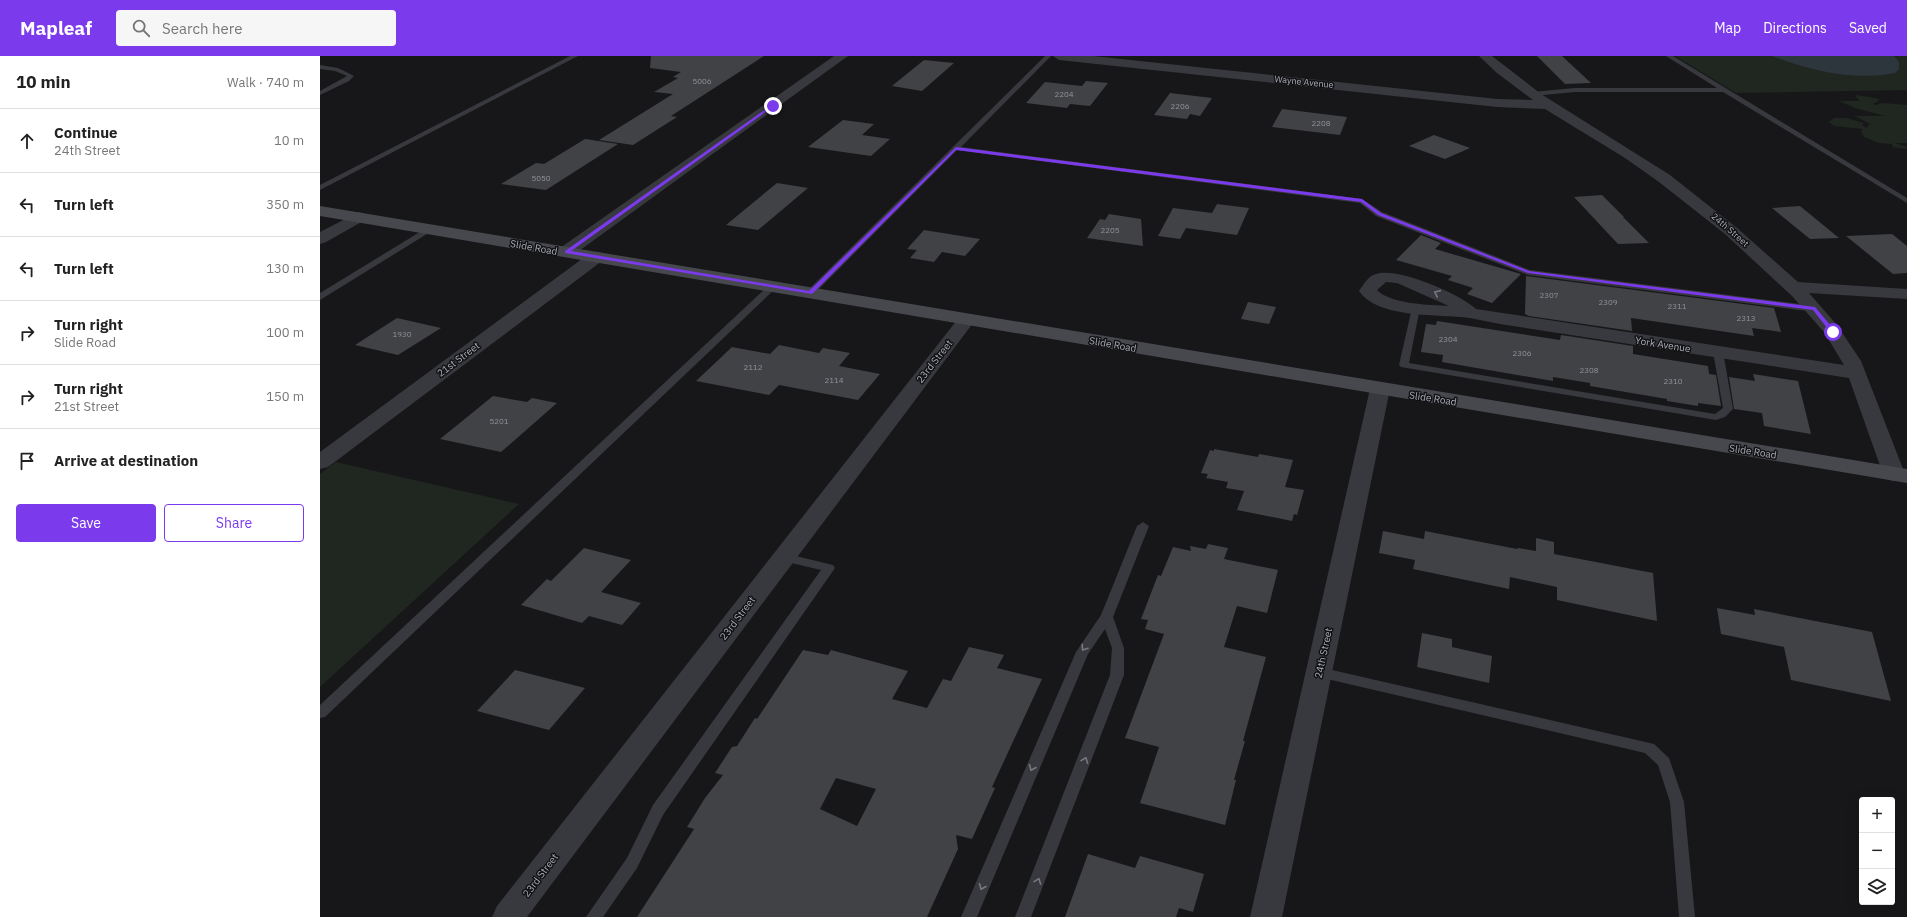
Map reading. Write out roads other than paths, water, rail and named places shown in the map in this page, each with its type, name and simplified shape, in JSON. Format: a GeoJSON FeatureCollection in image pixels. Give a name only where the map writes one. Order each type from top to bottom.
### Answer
{"type":"FeatureCollection","features":[{"type":"Feature","properties":{"kind":"main road","name":"Slide Road"},"geometry":{"type":"LineString","coordinates":[[320,211],[1901,475]]}},
{"type":"Feature","properties":{"kind":"street"},"geometry":{"type":"LineString","coordinates":[[566,252],[842,56]]}},
{"type":"Feature","properties":{"kind":"street","name":"Wayne Avenue"},"geometry":{"type":"LineString","coordinates":[[1059,56],[1490,102],[1548,105]]}},
{"type":"Feature","properties":{"kind":"street","name":"24th Street"},"geometry":{"type":"LineString","coordinates":[[1485,56],[1502,72],[1532,94],[1631,156],[1681,191],[1722,222],[1794,287],[1815,309],[1849,356],[1901,475]]}},
{"type":"Feature","properties":{"kind":"street"},"geometry":{"type":"LineString","coordinates":[[320,239],[359,217]]}},
{"type":"Feature","properties":{"kind":"street","name":"21st Street"},"geometry":{"type":"LineString","coordinates":[[320,462],[596,257]]}},
{"type":"Feature","properties":{"kind":"street","name":"York Avenue"},"geometry":{"type":"LineString","coordinates":[[1470,313],[1461,304],[1394,277],[1373,281],[1368,291],[1370,295],[1380,301],[1416,308],[1470,313],[1857,373]]}},
{"type":"Feature","properties":{"kind":"street"},"geometry":{"type":"LineString","coordinates":[[1794,287],[1907,294]]}},
{"type":"Feature","properties":{"kind":"street","name":"23rd Street"},"geometry":{"type":"LineString","coordinates":[[508,917],[967,319]]}},
{"type":"Feature","properties":{"kind":"street","name":"24th Street"},"geometry":{"type":"LineString","coordinates":[[1266,917],[1380,389]]}},
{"type":"Feature","properties":{"kind":"lane"},"geometry":{"type":"LineString","coordinates":[[320,188],[575,56]]}},
{"type":"Feature","properties":{"kind":"lane"},"geometry":{"type":"LineString","coordinates":[[810,293],[1048,56]]}},
{"type":"Feature","properties":{"kind":"lane"},"geometry":{"type":"LineString","coordinates":[[1669,56],[1907,201]]}},
{"type":"Feature","properties":{"kind":"lane"},"geometry":{"type":"LineString","coordinates":[[320,67],[336,70],[351,76],[347,80],[320,93]]}},
{"type":"Feature","properties":{"kind":"lane"},"geometry":{"type":"LineString","coordinates":[[1532,94],[1575,90],[1726,90]]}},
{"type":"Feature","properties":{"kind":"lane"},"geometry":{"type":"LineString","coordinates":[[956,148],[1362,201],[1379,214],[1528,272],[1815,309]]}},
{"type":"Feature","properties":{"kind":"lane"},"geometry":{"type":"LineString","coordinates":[[320,297],[431,230]]}},
{"type":"Feature","properties":{"kind":"lane"},"geometry":{"type":"LineString","coordinates":[[320,713],[772,287]]}},
{"type":"Feature","properties":{"kind":"lane"},"geometry":{"type":"LineString","coordinates":[[1416,308],[1404,365],[1716,417],[1728,409],[1718,352]]}},
{"type":"Feature","properties":{"kind":"lane"},"geometry":{"type":"LineString","coordinates":[[969,917],[1082,652],[1107,616],[1144,526]]}},
{"type":"Feature","properties":{"kind":"lane"},"geometry":{"type":"LineString","coordinates":[[594,917],[632,863],[658,810],[829,568],[783,558]]}},
{"type":"Feature","properties":{"kind":"lane"},"geometry":{"type":"LineString","coordinates":[[1023,917],[1117,675],[1118,648],[1107,616]]}},
{"type":"Feature","properties":{"kind":"lane"},"geometry":{"type":"LineString","coordinates":[[1319,672],[1649,748],[1664,762],[1677,802],[1687,917]]}}]}
